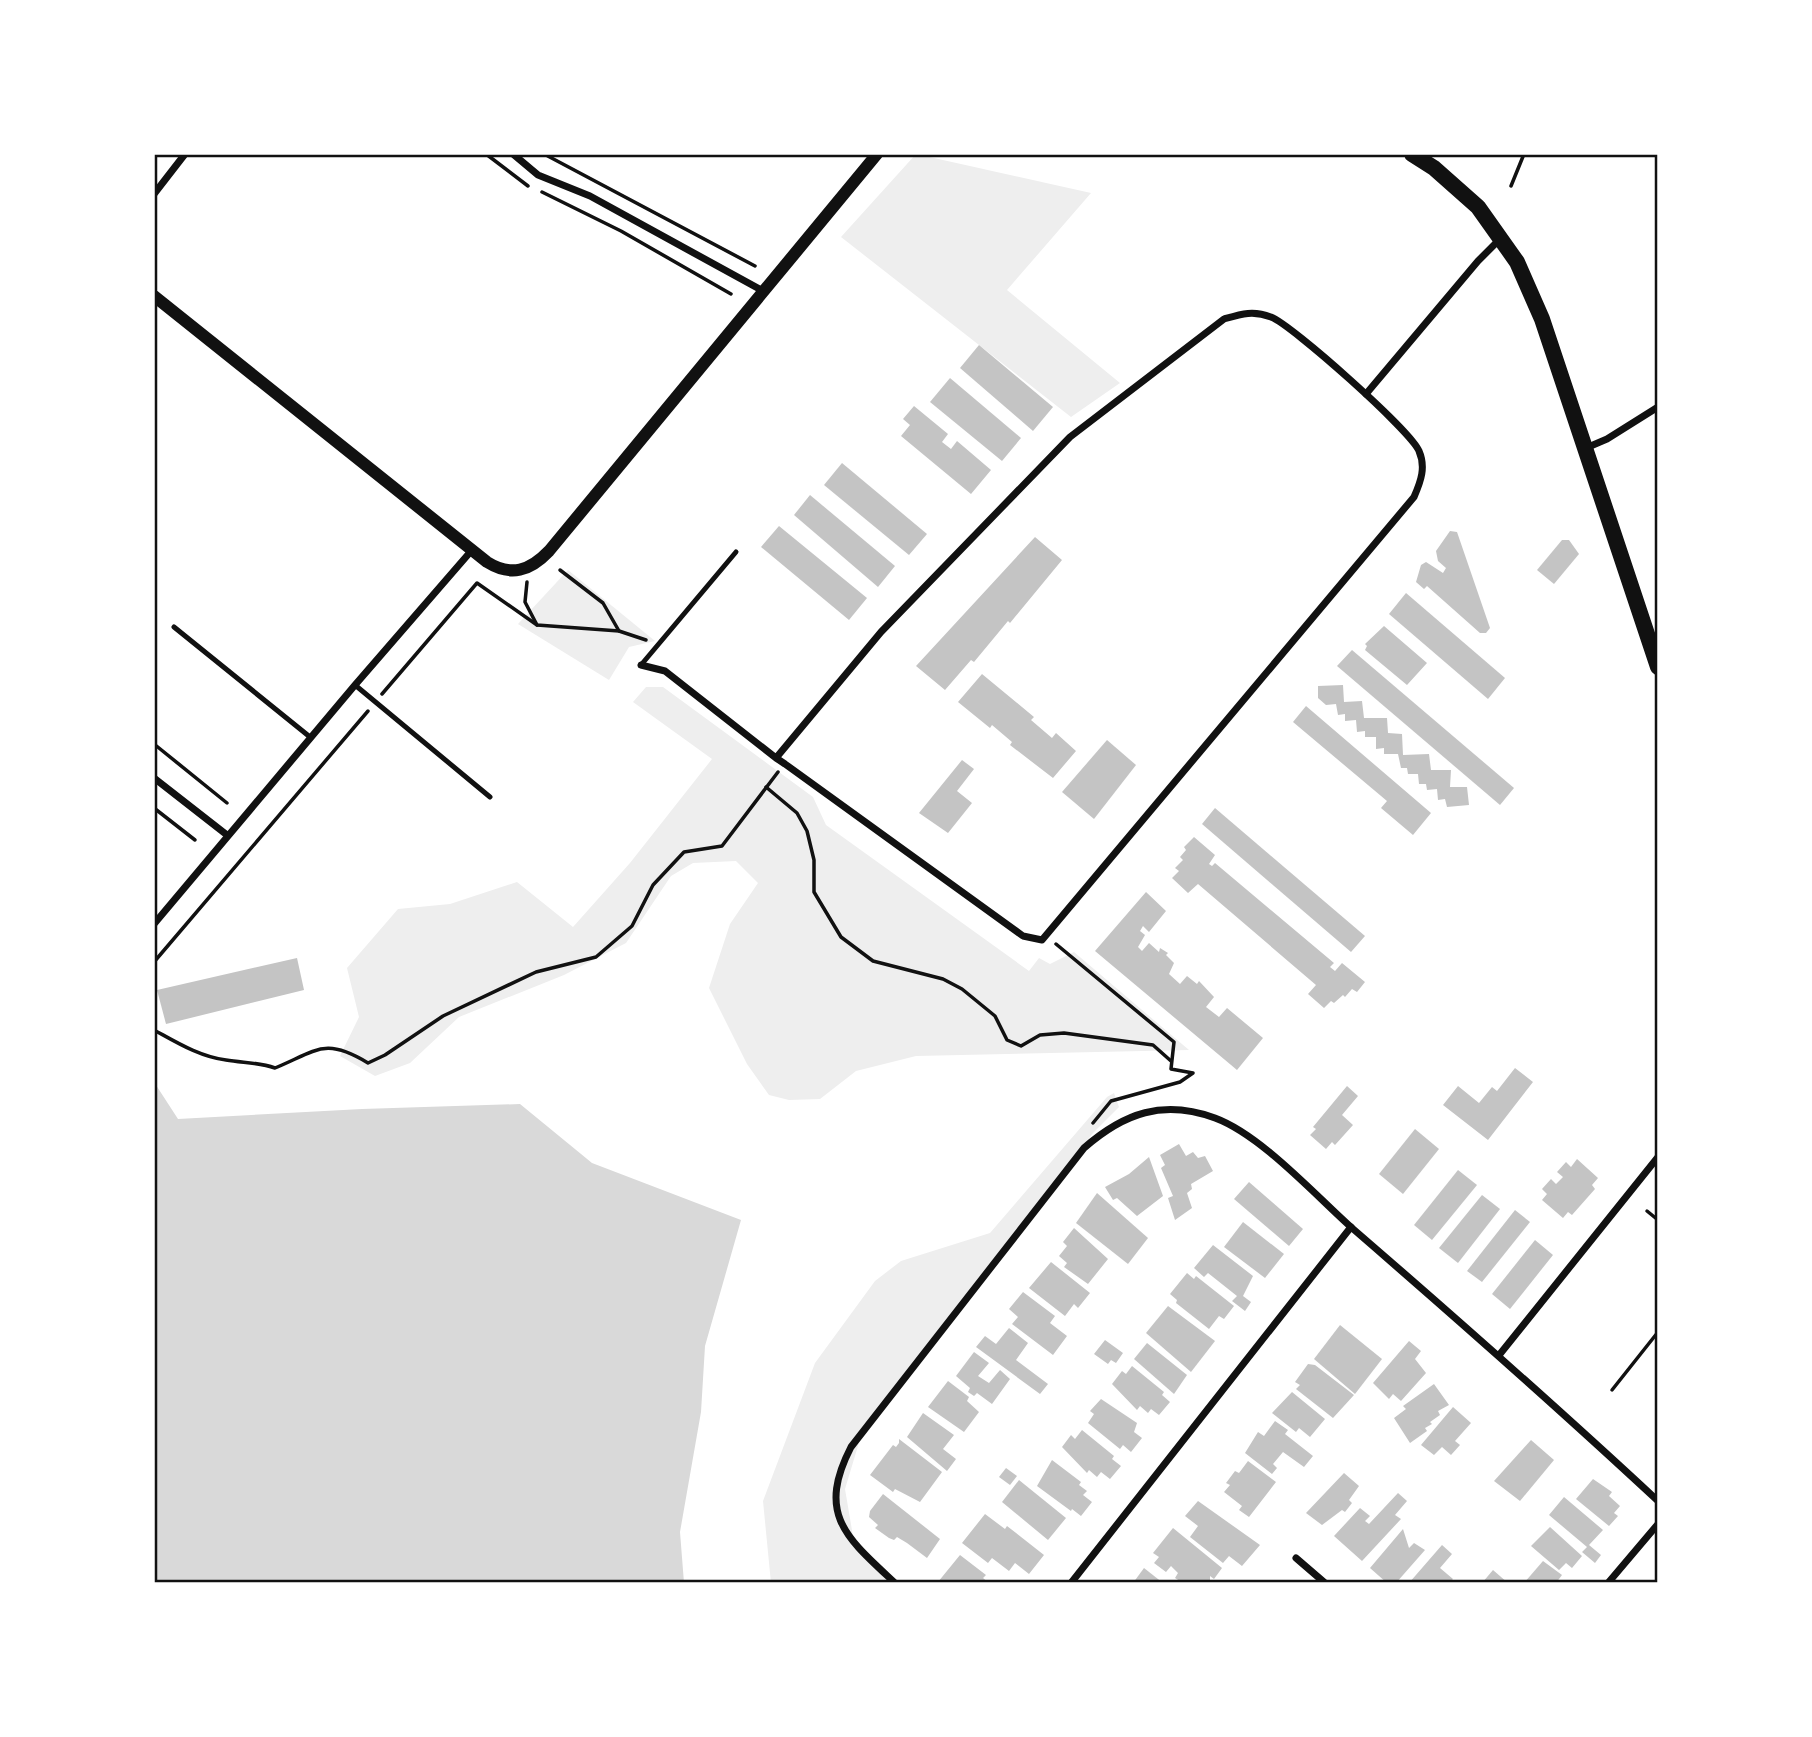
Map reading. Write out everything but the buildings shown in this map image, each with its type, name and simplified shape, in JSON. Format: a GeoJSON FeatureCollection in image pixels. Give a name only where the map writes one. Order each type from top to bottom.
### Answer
{"type":"FeatureCollection","features":[{"type":"Feature","properties":{"kind":"main road"},"geometry":{"type":"LineString","coordinates":[[1412,154],[1458,187],[1502,238],[1532,292],[1658,667]]}},
{"type":"Feature","properties":{"kind":"street"},"geometry":{"type":"LineString","coordinates":[[154,194],[185,154]]}},
{"type":"Feature","properties":{"kind":"street"},"geometry":{"type":"LineString","coordinates":[[513,154],[538,175],[590,196],[763,292]]}},
{"type":"Feature","properties":{"kind":"street"},"geometry":{"type":"LineString","coordinates":[[154,296],[472,550],[498,569],[515,572],[529,568],[549,551],[877,154]]}},
{"type":"Feature","properties":{"kind":"street"},"geometry":{"type":"LineString","coordinates":[[1366,394],[1478,261],[1502,238]]}},
{"type":"Feature","properties":{"kind":"street"},"geometry":{"type":"LineString","coordinates":[[641,665],[665,671],[776,758],[1023,936],[1042,940],[1414,497],[1421,481],[1423,463],[1418,448],[1410,434],[1366,394],[1273,317],[1250,311],[1224,319],[1070,437],[881,632],[776,758]]}},
{"type":"Feature","properties":{"kind":"street"},"geometry":{"type":"LineString","coordinates":[[1585,449],[1607,439],[1658,407]]}},
{"type":"Feature","properties":{"kind":"street"},"geometry":{"type":"LineString","coordinates":[[154,924],[310,737],[472,550]]}},
{"type":"Feature","properties":{"kind":"street"},"geometry":{"type":"LineString","coordinates":[[154,778],[227,835]]}},
{"type":"Feature","properties":{"kind":"street"},"geometry":{"type":"LineString","coordinates":[[895,1583],[849,1540],[837,1515],[837,1473],[851,1447],[1084,1148],[1110,1125],[1138,1114],[1164,1110],[1190,1112],[1217,1119],[1240,1131],[1500,1354],[1658,1501]]}},
{"type":"Feature","properties":{"kind":"street"},"geometry":{"type":"LineString","coordinates":[[1500,1354],[1658,1157]]}},
{"type":"Feature","properties":{"kind":"street"},"geometry":{"type":"LineString","coordinates":[[1071,1583],[1351,1227]]}},
{"type":"Feature","properties":{"kind":"street"},"geometry":{"type":"LineString","coordinates":[[1608,1583],[1658,1524]]}},
{"type":"Feature","properties":{"kind":"street"},"geometry":{"type":"LineString","coordinates":[[1296,1558],[1325,1583]]}},
{"type":"Feature","properties":{"kind":"lane"},"geometry":{"type":"LineString","coordinates":[[641,665],[736,552]]}},
{"type":"Feature","properties":{"kind":"lane"},"geometry":{"type":"LineString","coordinates":[[174,627],[310,737]]}},
{"type":"Feature","properties":{"kind":"lane"},"geometry":{"type":"LineString","coordinates":[[355,685],[490,797]]}},
{"type":"Feature","properties":{"kind":"path"},"geometry":{"type":"LineString","coordinates":[[485,154],[528,186],[621,231],[731,294]]}},
{"type":"Feature","properties":{"kind":"path"},"geometry":{"type":"LineString","coordinates":[[544,154],[755,266]]}},
{"type":"Feature","properties":{"kind":"path"},"geometry":{"type":"LineString","coordinates":[[1511,186],[1524,154]]}},
{"type":"Feature","properties":{"kind":"path"},"geometry":{"type":"LineString","coordinates":[[529,568],[524,602],[537,625]]}},
{"type":"Feature","properties":{"kind":"path"},"geometry":{"type":"LineString","coordinates":[[561,570],[603,603],[619,631]]}},
{"type":"Feature","properties":{"kind":"path"},"geometry":{"type":"LineString","coordinates":[[378,699],[477,583],[537,625],[619,631],[650,642],[641,665]]}},
{"type":"Feature","properties":{"kind":"path"},"geometry":{"type":"LineString","coordinates":[[154,962],[369,709]]}},
{"type":"Feature","properties":{"kind":"path"},"geometry":{"type":"LineString","coordinates":[[154,744],[227,803]]}},
{"type":"Feature","properties":{"kind":"path"},"geometry":{"type":"LineString","coordinates":[[154,1030],[174,1043],[224,1060],[258,1062],[275,1068],[330,1046],[346,1050],[368,1063],[385,1055],[443,1016],[536,972],[596,957],[632,926],[653,885],[684,852],[722,846],[785,764]]}},
{"type":"Feature","properties":{"kind":"path"},"geometry":{"type":"LineString","coordinates":[[766,787],[797,813],[812,848],[814,891],[832,925],[861,955],[873,961],[943,979],[962,989],[995,1016],[1007,1040],[1013,1045],[1021,1046],[1040,1035],[1064,1033],[1153,1045],[1171,1061]]}},
{"type":"Feature","properties":{"kind":"path"},"geometry":{"type":"LineString","coordinates":[[154,808],[195,840]]}},
{"type":"Feature","properties":{"kind":"path"},"geometry":{"type":"LineString","coordinates":[[1042,940],[1056,943],[1174,1042],[1172,1070],[1191,1070],[1191,1076],[1180,1082],[1111,1101],[1089,1129],[1093,1133],[1084,1148]]}},
{"type":"Feature","properties":{"kind":"path"},"geometry":{"type":"LineString","coordinates":[[1647,1211],[1658,1220]]}},
{"type":"Feature","properties":{"kind":"path"},"geometry":{"type":"LineString","coordinates":[[1612,1390],[1658,1332]]}},
{"type":"Feature","properties":{"kind":"shaded area"},"geometry":{"type":"Polygon","coordinates":[[[916,154],[1091,193],[1007,290],[1120,383],[1071,417],[841,237],[916,154]]]}},
{"type":"Feature","properties":{"kind":"shaded area"},"geometry":{"type":"Polygon","coordinates":[[[568,570],[655,641],[629,647],[609,680],[518,624],[568,570]]]}},
{"type":"Feature","properties":{"kind":"shaded area"},"geometry":{"type":"Polygon","coordinates":[[[646,687],[663,687],[813,797],[826,825],[1029,971],[1039,958],[1050,964],[1074,952],[1189,1050],[916,1056],[856,1071],[820,1099],[789,1100],[769,1095],[747,1064],[709,988],[730,924],[758,883],[736,861],[693,863],[671,876],[626,943],[564,975],[459,1017],[410,1063],[375,1076],[340,1056],[359,1017],[347,968],[398,909],[450,904],[517,882],[573,927],[630,863],[712,759],[633,702],[646,687]]]}},
{"type":"Feature","properties":{"kind":"shaded area"},"geometry":{"type":"Polygon","coordinates":[[[154,1082],[178,1119],[520,1104],[592,1163],[741,1220],[705,1346],[701,1412],[680,1532],[684,1583],[154,1583],[154,1082]]]}},
{"type":"Feature","properties":{"kind":"shaded area"},"geometry":{"type":"Polygon","coordinates":[[[1114,1093],[1119,1107],[1093,1133],[861,1436],[845,1489],[854,1542],[890,1583],[771,1583],[763,1501],[815,1363],[875,1281],[901,1261],[990,1233],[1107,1097],[1114,1093]]]}}]}
